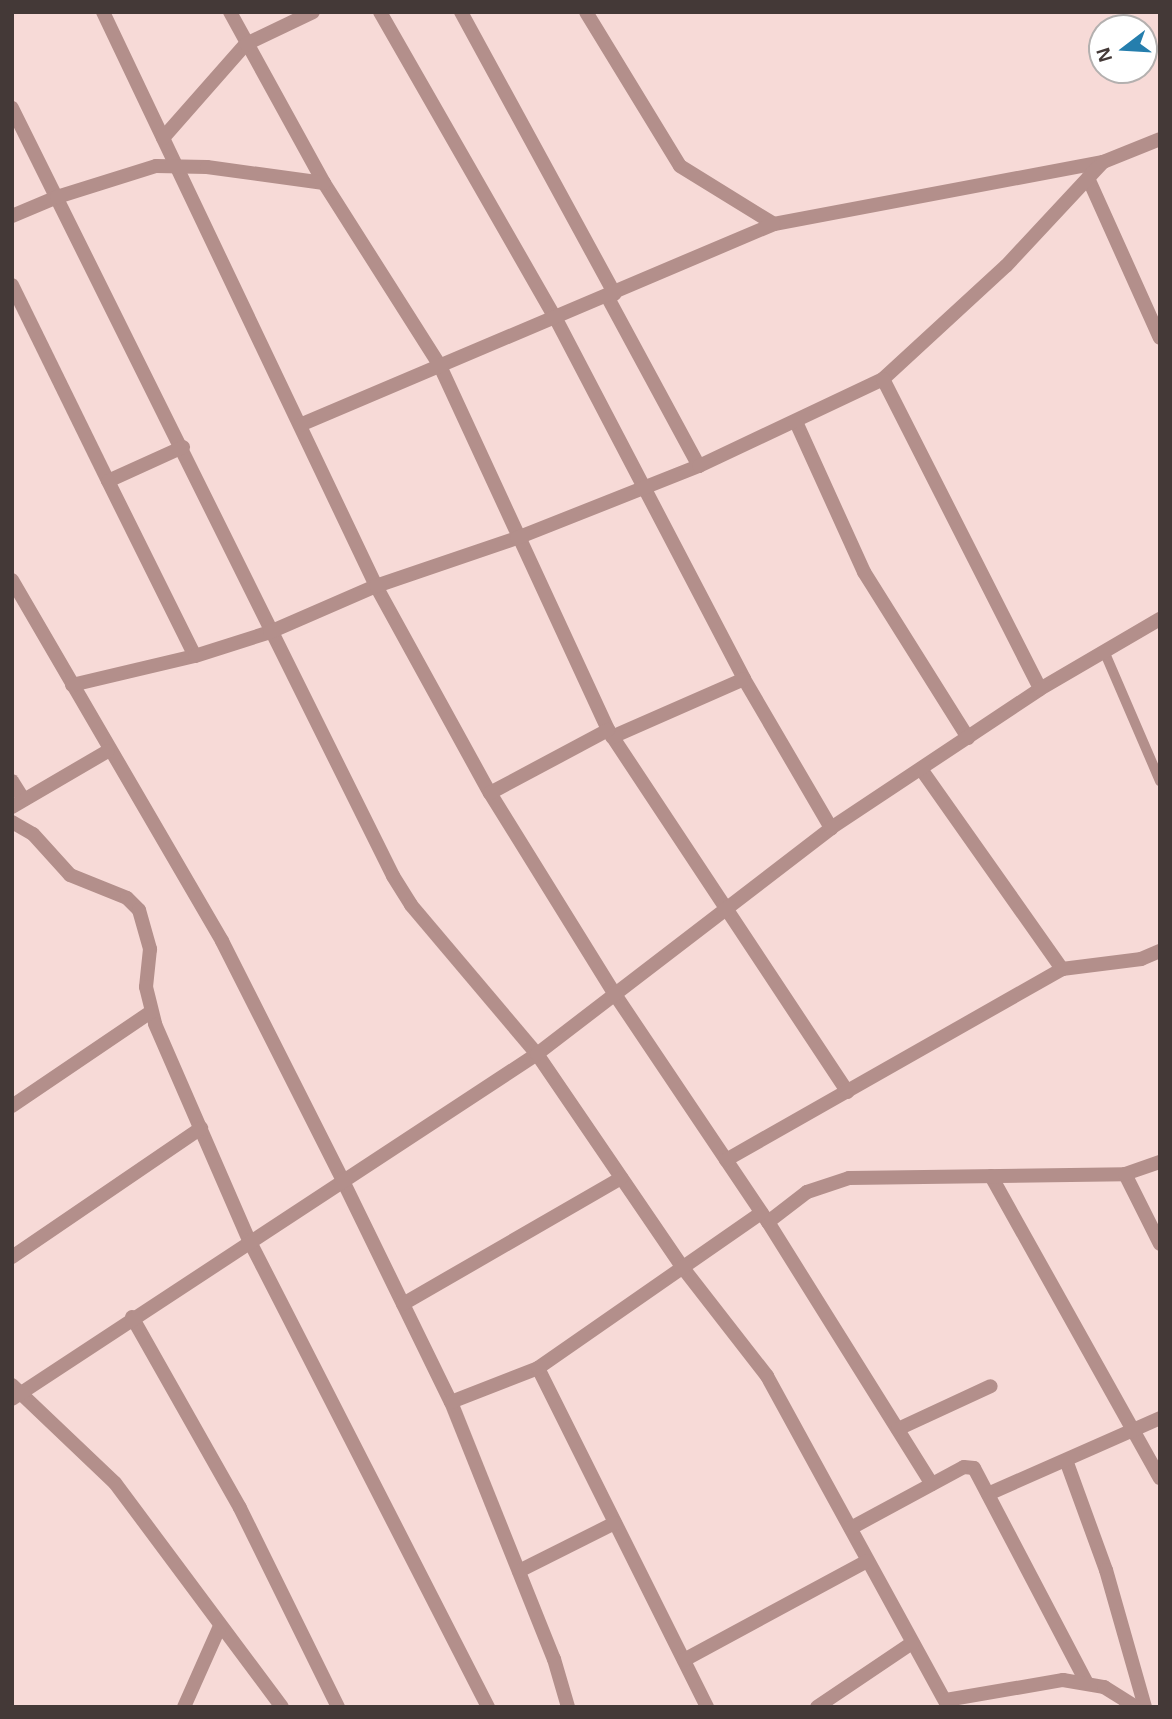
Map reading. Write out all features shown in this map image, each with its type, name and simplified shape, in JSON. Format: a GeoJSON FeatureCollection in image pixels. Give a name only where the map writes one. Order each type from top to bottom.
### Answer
{"type":"FeatureCollection","features":[{"type":"Feature","properties":{"kind":"street"},"geometry":{"type":"LineString","coordinates":[[103,12],[376,586],[490,793],[614,993],[764,1218],[932,1484]]}},
{"type":"Feature","properties":{"kind":"street"},"geometry":{"type":"LineString","coordinates":[[230,12],[324,183],[440,366],[610,733],[848,1092]]}},
{"type":"Feature","properties":{"kind":"street"},"geometry":{"type":"LineString","coordinates":[[163,138],[246,44],[313,12]]}},
{"type":"Feature","properties":{"kind":"street"},"geometry":{"type":"LineString","coordinates":[[380,12],[556,319],[744,679],[831,828]]}},
{"type":"Feature","properties":{"kind":"street"},"geometry":{"type":"LineString","coordinates":[[461,12],[699,466]]}},
{"type":"Feature","properties":{"kind":"street"},"geometry":{"type":"LineString","coordinates":[[586,12],[680,166],[774,224]]}},
{"type":"Feature","properties":{"kind":"street"},"geometry":{"type":"LineString","coordinates":[[12,108],[183,447],[270,632],[411,905],[537,1054],[683,1268],[767,1376],[947,1703],[1063,1680],[1086,1681],[1136,1707]]}},
{"type":"Feature","properties":{"kind":"street"},"geometry":{"type":"LineString","coordinates":[[300,425],[611,296],[774,224],[1103,162],[1160,139]]}},
{"type":"Feature","properties":{"kind":"street"},"geometry":{"type":"LineString","coordinates":[[72,685],[195,656],[270,632],[376,586],[517,537],[699,466],[883,379],[1006,266],[1103,162]]}},
{"type":"Feature","properties":{"kind":"street"},"geometry":{"type":"LineString","coordinates":[[12,216],[57,197],[132,172],[176,166],[324,183]]}},
{"type":"Feature","properties":{"kind":"street"},"geometry":{"type":"LineString","coordinates":[[1088,178],[1160,338]]}},
{"type":"Feature","properties":{"kind":"street"},"geometry":{"type":"LineString","coordinates":[[12,285],[195,656]]}},
{"type":"Feature","properties":{"kind":"street"},"geometry":{"type":"LineString","coordinates":[[883,379],[1040,689]]}},
{"type":"Feature","properties":{"kind":"street"},"geometry":{"type":"LineString","coordinates":[[796,422],[864,572],[968,738]]}},
{"type":"Feature","properties":{"kind":"street"},"geometry":{"type":"LineString","coordinates":[[108,481],[183,447]]}},
{"type":"Feature","properties":{"kind":"street"},"geometry":{"type":"LineString","coordinates":[[14,588],[222,941],[342,1179],[451,1402],[519,1571],[568,1707]]}},
{"type":"Feature","properties":{"kind":"street"},"geometry":{"type":"LineString","coordinates":[[282,1707],[115,1483],[15,1392],[537,1054],[725,905],[831,828],[1040,689],[1160,619]]}},
{"type":"Feature","properties":{"kind":"street"},"geometry":{"type":"LineString","coordinates":[[490,793],[610,733],[744,679]]}},
{"type":"Feature","properties":{"kind":"street"},"geometry":{"type":"LineString","coordinates":[[12,781],[18,803],[108,751]]}},
{"type":"Feature","properties":{"kind":"street"},"geometry":{"type":"LineString","coordinates":[[921,769],[1062,969]]}},
{"type":"Feature","properties":{"kind":"street"},"geometry":{"type":"LineString","coordinates":[[12,822],[33,834],[70,875],[127,898],[139,910],[150,949],[146,987],[151,1012],[249,1240],[488,1707]]}},
{"type":"Feature","properties":{"kind":"street"},"geometry":{"type":"LineString","coordinates":[[726,1160],[1062,969],[1141,959],[1160,951]]}},
{"type":"Feature","properties":{"kind":"street"},"geometry":{"type":"LineString","coordinates":[[12,1106],[151,1012]]}},
{"type":"Feature","properties":{"kind":"street"},"geometry":{"type":"LineString","coordinates":[[12,1257],[201,1128]]}},
{"type":"Feature","properties":{"kind":"street"},"geometry":{"type":"LineString","coordinates":[[451,1402],[538,1368],[683,1268],[807,1192],[849,1178],[1125,1174],[1160,1162]]}},
{"type":"Feature","properties":{"kind":"street"},"geometry":{"type":"LineString","coordinates":[[1125,1174],[1160,1244]]}},
{"type":"Feature","properties":{"kind":"street"},"geometry":{"type":"LineString","coordinates":[[991,1176],[1160,1478]]}},
{"type":"Feature","properties":{"kind":"street"},"geometry":{"type":"LineString","coordinates":[[403,1304],[621,1178]]}},
{"type":"Feature","properties":{"kind":"street"},"geometry":{"type":"LineString","coordinates":[[132,1317],[240,1508],[338,1707]]}},
{"type":"Feature","properties":{"kind":"street"},"geometry":{"type":"LineString","coordinates":[[538,1368],[707,1707]]}},
{"type":"Feature","properties":{"kind":"street"},"geometry":{"type":"LineString","coordinates":[[898,1429],[990,1386]]}},
{"type":"Feature","properties":{"kind":"street"},"geometry":{"type":"LineString","coordinates":[[988,1494],[1067,1463],[1134,1433],[1160,1418]]}},
{"type":"Feature","properties":{"kind":"street"},"geometry":{"type":"LineString","coordinates":[[1067,1463],[1106,1570],[1146,1707]]}},
{"type":"Feature","properties":{"kind":"street"},"geometry":{"type":"LineString","coordinates":[[851,1528],[970,1466],[988,1494],[1086,1681]]}},
{"type":"Feature","properties":{"kind":"street"},"geometry":{"type":"LineString","coordinates":[[519,1571],[615,1522]]}},
{"type":"Feature","properties":{"kind":"street"},"geometry":{"type":"LineString","coordinates":[[684,1660],[867,1561]]}},
{"type":"Feature","properties":{"kind":"street"},"geometry":{"type":"LineString","coordinates":[[184,1707],[220,1626]]}},
{"type":"Feature","properties":{"kind":"street"},"geometry":{"type":"LineString","coordinates":[[817,1707],[912,1643]]}},
{"type":"Feature","properties":{"kind":"lane"},"geometry":{"type":"LineString","coordinates":[[1104,651],[1160,781]]}}]}
